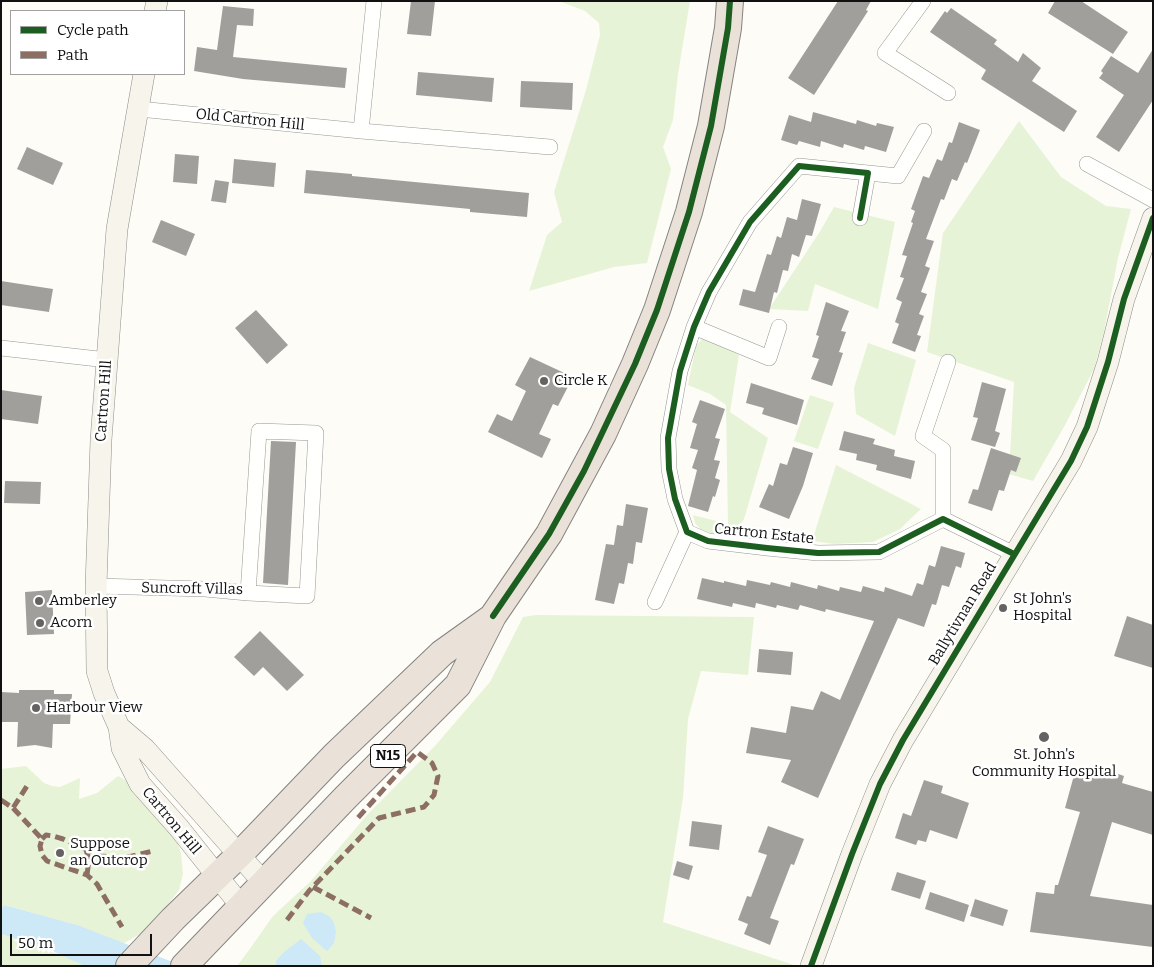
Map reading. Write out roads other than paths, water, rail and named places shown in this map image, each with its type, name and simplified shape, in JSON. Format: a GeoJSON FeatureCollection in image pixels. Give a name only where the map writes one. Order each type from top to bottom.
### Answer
{"type":"FeatureCollection","features":[{"type":"Feature","properties":{"kind":"highway","name":"N15"},"geometry":{"type":"LineString","coordinates":[[184,966],[346,797],[458,685],[493,616],[549,534],[584,471],[636,364],[657,310],[689,212],[711,126],[728,28],[730,1]]}},
{"type":"Feature","properties":{"kind":"highway","name":"N15"},"geometry":{"type":"LineString","coordinates":[[129,966],[334,756],[442,653],[493,616]]}},
{"type":"Feature","properties":{"kind":"main road","name":"Cartron Hill"},"geometry":{"type":"LineString","coordinates":[[144,75],[117,229],[101,440],[96,586],[98,672],[104,693],[119,727],[122,748],[140,784],[179,828],[241,906]]}},
{"type":"Feature","properties":{"kind":"main road","name":"Ballytivnan Road"},"geometry":{"type":"LineString","coordinates":[[811,966],[880,784],[903,740],[1070,461],[1087,427],[1108,362],[1124,299],[1153,218]]}},
{"type":"Feature","properties":{"kind":"main road","name":"Cartron Hill"},"geometry":{"type":"LineString","coordinates":[[119,727],[145,749],[264,882]]}},
{"type":"Feature","properties":{"kind":"street"},"geometry":{"type":"LineString","coordinates":[[361,131],[374,1]]}},
{"type":"Feature","properties":{"kind":"street"},"geometry":{"type":"LineString","coordinates":[[922,1],[885,53],[948,93]]}},
{"type":"Feature","properties":{"kind":"street","name":"Old Cartron Hill"},"geometry":{"type":"LineString","coordinates":[[139,109],[550,147]]}},
{"type":"Feature","properties":{"kind":"street"},"geometry":{"type":"LineString","coordinates":[[655,602],[687,532],[675,500],[669,469],[668,438],[680,371],[694,327],[709,292],[750,222],[799,166],[898,176],[924,131]]}},
{"type":"Feature","properties":{"kind":"street"},"geometry":{"type":"LineString","coordinates":[[1087,164],[1153,200]]}},
{"type":"Feature","properties":{"kind":"street"},"geometry":{"type":"LineString","coordinates":[[860,218],[868,173]]}},
{"type":"Feature","properties":{"kind":"street"},"geometry":{"type":"LineString","coordinates":[[694,327],[769,358],[779,326]]}},
{"type":"Feature","properties":{"kind":"street"},"geometry":{"type":"LineString","coordinates":[[1,348],[107,360]]}},
{"type":"Feature","properties":{"kind":"street"},"geometry":{"type":"LineString","coordinates":[[948,362],[923,436],[943,450],[943,519],[1014,554]]}},
{"type":"Feature","properties":{"kind":"street","name":"Suncroft Villas"},"geometry":{"type":"LineString","coordinates":[[96,586],[205,589],[248,593],[307,596],[316,433],[259,431],[248,593]]}},
{"type":"Feature","properties":{"kind":"street","name":"Cartron Estate"},"geometry":{"type":"LineString","coordinates":[[687,532],[708,541],[767,548],[818,553],[879,552],[943,519]]}},
{"type":"Feature","properties":{"kind":"water"},"geometry":{"type":"Polygon","coordinates":[[[4,905],[77,925],[183,966],[85,966],[50,950],[1,934],[1,909],[4,905]]]}},
{"type":"Feature","properties":{"kind":"water"},"geometry":{"type":"Polygon","coordinates":[[[321,912],[330,917],[336,932],[334,943],[327,951],[312,938],[303,923],[307,914],[321,912]]]}},
{"type":"Feature","properties":{"kind":"water"},"geometry":{"type":"Polygon","coordinates":[[[301,939],[320,956],[322,966],[276,966],[276,961],[283,953],[301,939]]]}},
{"type":"Feature","properties":{"kind":"place","name":"Circle K"},"geometry":{"type":"Point","coordinates":[544,381]}},
{"type":"Feature","properties":{"kind":"place","name":"Amberley"},"geometry":{"type":"Point","coordinates":[39,601]}},
{"type":"Feature","properties":{"kind":"place","name":"St John's Hospital"},"geometry":{"type":"Point","coordinates":[1003,608]}},
{"type":"Feature","properties":{"kind":"place","name":"Acorn"},"geometry":{"type":"Point","coordinates":[40,623]}},
{"type":"Feature","properties":{"kind":"place","name":"Harbour View"},"geometry":{"type":"Point","coordinates":[36,708]}},
{"type":"Feature","properties":{"kind":"place","name":"St. John's Community Hospital"},"geometry":{"type":"Point","coordinates":[1044,737]}},
{"type":"Feature","properties":{"kind":"place","name":"Suppose an Outcrop"},"geometry":{"type":"Point","coordinates":[60,853]}}]}
